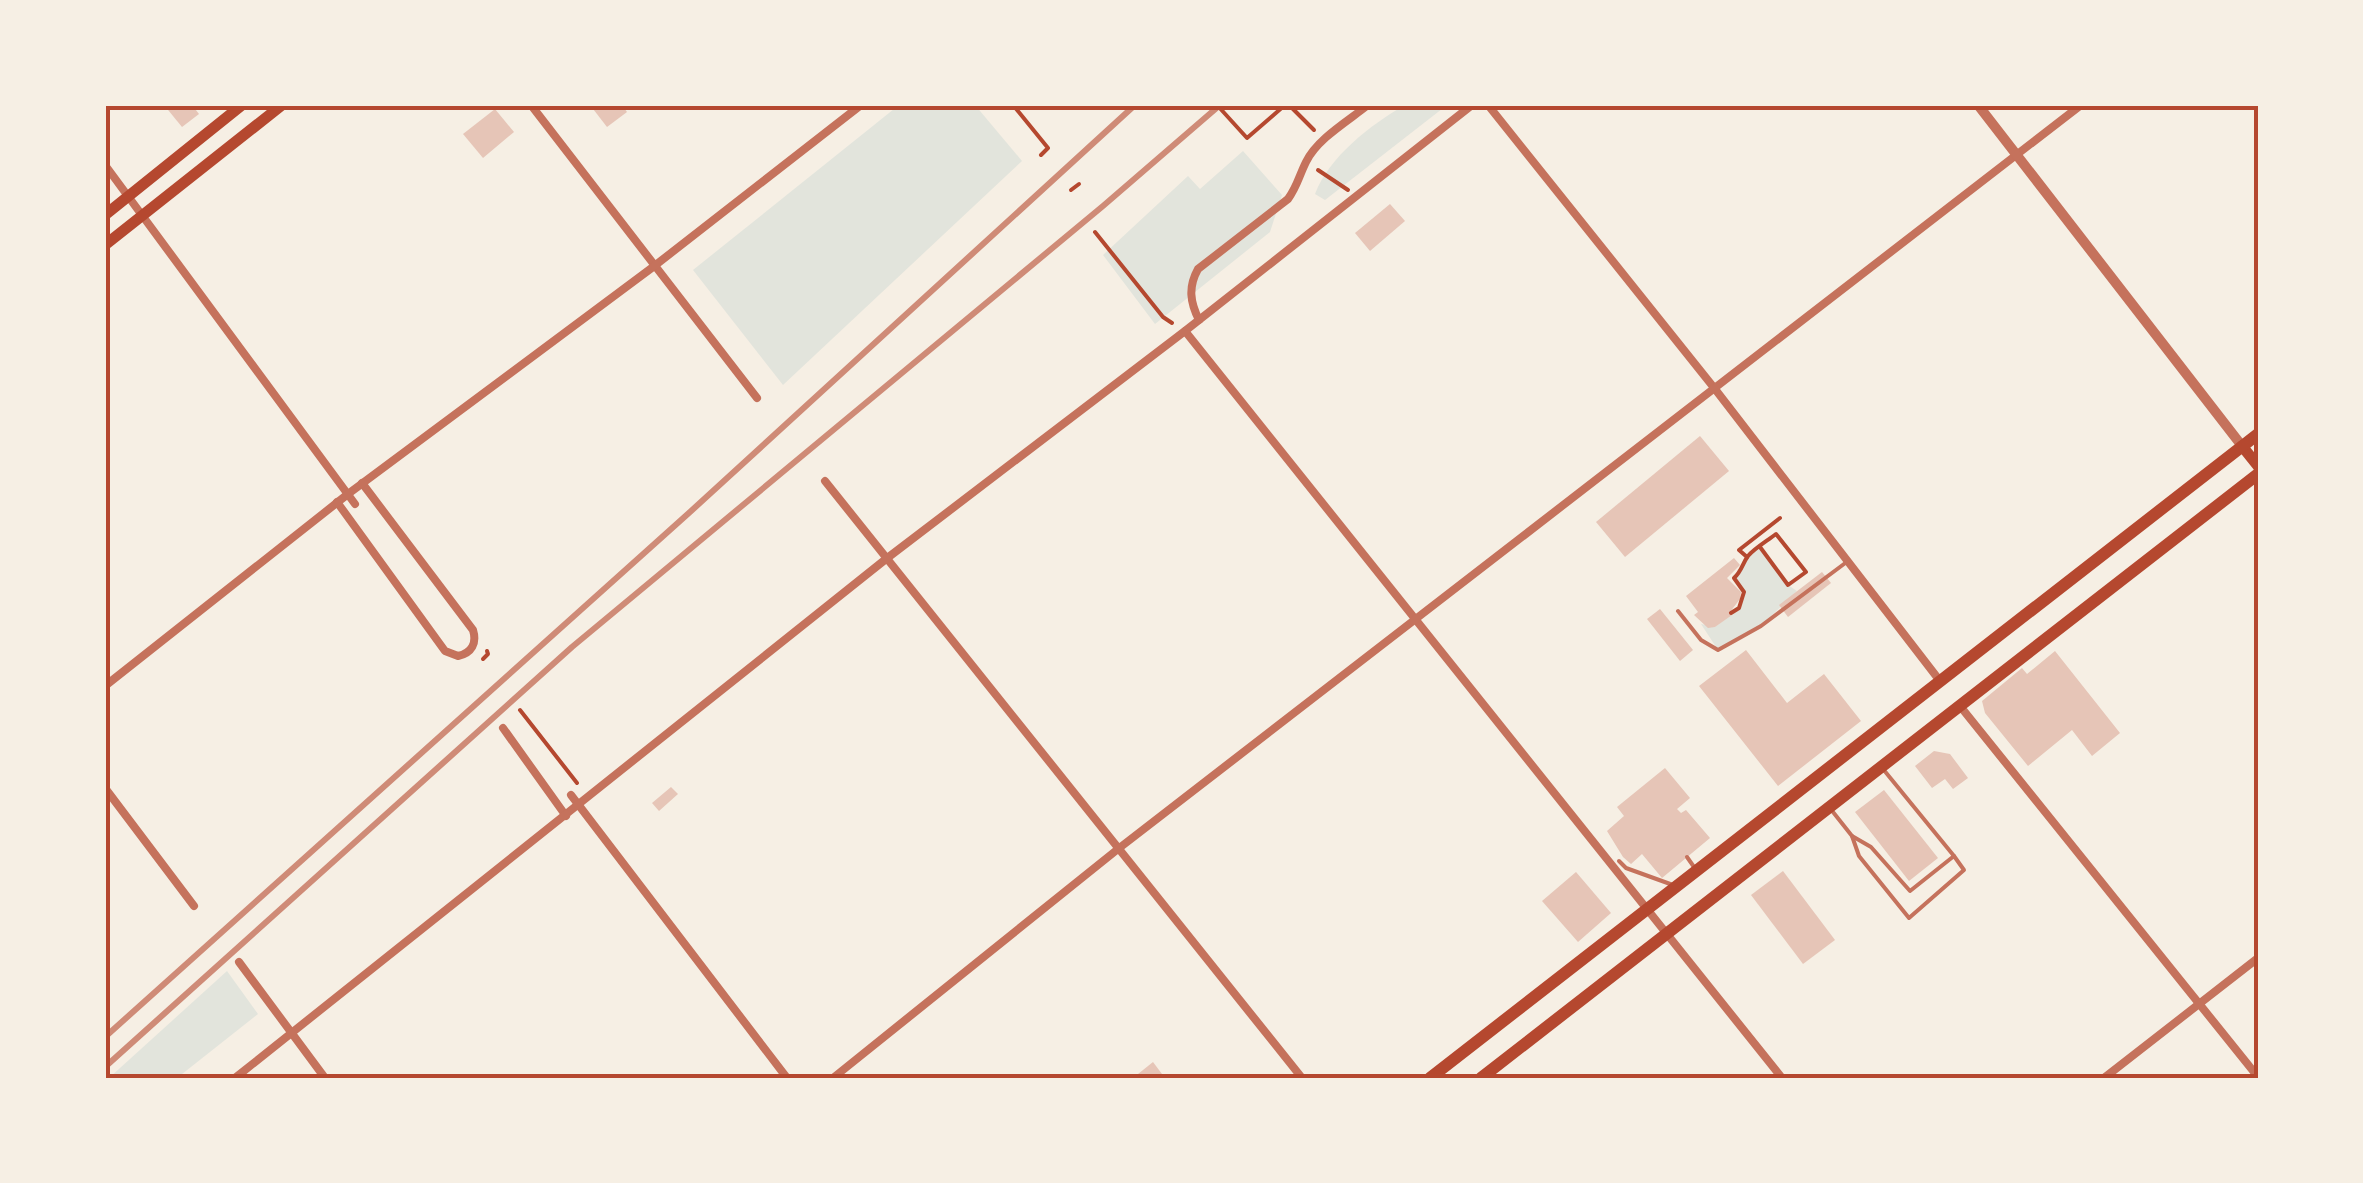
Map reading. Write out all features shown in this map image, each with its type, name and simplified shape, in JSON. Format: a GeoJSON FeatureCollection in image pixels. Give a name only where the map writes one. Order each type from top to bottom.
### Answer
{"type":"FeatureCollection","features":[{"type":"Feature","properties":{"kind":"main road"},"geometry":{"type":"LineString","coordinates":[[105,214],[242,105]]}},
{"type":"Feature","properties":{"kind":"main road"},"geometry":{"type":"LineString","coordinates":[[105,245],[282,105]]}},
{"type":"Feature","properties":{"kind":"main road"},"geometry":{"type":"LineString","coordinates":[[1430,1078],[2258,434]]}},
{"type":"Feature","properties":{"kind":"main road"},"geometry":{"type":"LineString","coordinates":[[2242,446],[2258,466]]}},
{"type":"Feature","properties":{"kind":"main road"},"geometry":{"type":"LineString","coordinates":[[1481,1078],[2258,474]]}},
{"type":"Feature","properties":{"kind":"street"},"geometry":{"type":"LineString","coordinates":[[531,105],[757,398]]}},
{"type":"Feature","properties":{"kind":"street"},"geometry":{"type":"LineString","coordinates":[[105,686],[362,482],[653,267],[861,105]]}},
{"type":"Feature","properties":{"kind":"street"},"geometry":{"type":"LineString","coordinates":[[1199,320],[1190,283],[1198,269],[1288,200],[1299,185],[1306,162],[1325,140],[1368,105]]}},
{"type":"Feature","properties":{"kind":"street"},"geometry":{"type":"LineString","coordinates":[[235,1078],[886,559],[1472,105]]}},
{"type":"Feature","properties":{"kind":"street"},"geometry":{"type":"LineString","coordinates":[[1488,105],[1715,389],[1940,681]]}},
{"type":"Feature","properties":{"kind":"street"},"geometry":{"type":"LineString","coordinates":[[1978,105],[2242,446]]}},
{"type":"Feature","properties":{"kind":"street"},"geometry":{"type":"LineString","coordinates":[[834,1078],[1118,848],[2081,105]]}},
{"type":"Feature","properties":{"kind":"street"},"geometry":{"type":"LineString","coordinates":[[105,165],[355,504]]}},
{"type":"Feature","properties":{"kind":"street"},"geometry":{"type":"LineString","coordinates":[[1184,331],[1416,620],[1618,861],[1648,909],[1782,1078]]}},
{"type":"Feature","properties":{"kind":"street"},"geometry":{"type":"LineString","coordinates":[[825,481],[1302,1078]]}},
{"type":"Feature","properties":{"kind":"street"},"geometry":{"type":"LineString","coordinates":[[337,502],[445,652],[458,656],[469,652],[474,643],[473,630],[362,482]]}},
{"type":"Feature","properties":{"kind":"street"},"geometry":{"type":"LineString","coordinates":[[1960,706],[2258,1077]]}},
{"type":"Feature","properties":{"kind":"street"},"geometry":{"type":"LineString","coordinates":[[503,728],[566,816]]}},
{"type":"Feature","properties":{"kind":"street"},"geometry":{"type":"LineString","coordinates":[[105,788],[194,906]]}},
{"type":"Feature","properties":{"kind":"street"},"geometry":{"type":"LineString","coordinates":[[571,794],[787,1078]]}},
{"type":"Feature","properties":{"kind":"street"},"geometry":{"type":"LineString","coordinates":[[2104,1078],[2258,958]]}},
{"type":"Feature","properties":{"kind":"street"},"geometry":{"type":"LineString","coordinates":[[239,962],[325,1078]]}},
{"type":"Feature","properties":{"kind":"lane"},"geometry":{"type":"LineString","coordinates":[[1678,610],[1700,640],[1718,650],[1761,626],[1848,561]]}},
{"type":"Feature","properties":{"kind":"lane"},"geometry":{"type":"LineString","coordinates":[[1830,808],[1852,836],[1859,856],[1909,918],[1964,870],[1882,768]]}},
{"type":"Feature","properties":{"kind":"lane"},"geometry":{"type":"LineString","coordinates":[[1852,836],[1870,846],[1910,891],[1954,856]]}},
{"type":"Feature","properties":{"kind":"lane"},"geometry":{"type":"LineString","coordinates":[[1687,857],[1697,871]]}},
{"type":"Feature","properties":{"kind":"lane"},"geometry":{"type":"LineString","coordinates":[[1618,861],[1626,868],[1677,886]]}},
{"type":"Feature","properties":{"kind":"path"},"geometry":{"type":"LineString","coordinates":[[1013,105],[1048,148],[1041,155]]}},
{"type":"Feature","properties":{"kind":"path"},"geometry":{"type":"LineString","coordinates":[[1218,105],[1247,138],[1286,105],[1325,140]]}},
{"type":"Feature","properties":{"kind":"path"},"geometry":{"type":"LineString","coordinates":[[1306,162],[1356,196]]}},
{"type":"Feature","properties":{"kind":"path"},"geometry":{"type":"LineString","coordinates":[[1071,190],[1080,184]]}},
{"type":"Feature","properties":{"kind":"path"},"geometry":{"type":"LineString","coordinates":[[1095,232],[1163,317],[1184,331]]}},
{"type":"Feature","properties":{"kind":"path"},"geometry":{"type":"LineString","coordinates":[[1101,240],[1108,234]]}},
{"type":"Feature","properties":{"kind":"path"},"geometry":{"type":"LineString","coordinates":[[1747,558],[1739,550],[1780,518]]}},
{"type":"Feature","properties":{"kind":"path"},"geometry":{"type":"LineString","coordinates":[[1731,614],[1744,592],[1734,578],[1747,558],[1760,547],[1776,534],[1806,572],[1788,585],[1760,547]]}},
{"type":"Feature","properties":{"kind":"path"},"geometry":{"type":"LineString","coordinates":[[520,710],[572,779]]}},
{"type":"Feature","properties":{"kind":"shaded area"},"geometry":{"type":"Polygon","coordinates":[[[899,105],[975,105],[1022,161],[783,385],[693,270],[899,105]]]}},
{"type":"Feature","properties":{"kind":"shaded area"},"geometry":{"type":"Polygon","coordinates":[[[1405,105],[1447,105],[1325,200],[1315,194],[1330,167],[1352,143],[1405,105]]]}},
{"type":"Feature","properties":{"kind":"shaded area"},"geometry":{"type":"Polygon","coordinates":[[[1243,151],[1282,195],[1270,232],[1155,324],[1103,255],[1188,176],[1200,189],[1243,151]]]}},
{"type":"Feature","properties":{"kind":"shaded area"},"geometry":{"type":"Polygon","coordinates":[[[1760,547],[1788,585],[1797,591],[1761,626],[1718,650],[1701,624],[1715,627],[1739,608],[1744,592],[1734,578],[1747,557],[1760,547]]]}},
{"type":"Feature","properties":{"kind":"shaded area"},"geometry":{"type":"Polygon","coordinates":[[[227,971],[258,1014],[177,1078],[109,1078],[227,971]]]}},
{"type":"Feature","properties":{"kind":"building"},"geometry":{"type":"Polygon","coordinates":[[[164,105],[192,105],[199,114],[182,127],[164,105]]]}},
{"type":"Feature","properties":{"kind":"building"},"geometry":{"type":"Polygon","coordinates":[[[590,105],[622,105],[627,112],[607,127],[590,105]]]}},
{"type":"Feature","properties":{"kind":"building"},"geometry":{"type":"Polygon","coordinates":[[[495,109],[514,132],[483,158],[463,134],[495,109]]]}},
{"type":"Feature","properties":{"kind":"building"},"geometry":{"type":"Polygon","coordinates":[[[1390,204],[1405,221],[1370,251],[1355,233],[1390,204]]]}},
{"type":"Feature","properties":{"kind":"building"},"geometry":{"type":"Polygon","coordinates":[[[1700,436],[1729,471],[1625,557],[1596,522],[1700,436]]]}},
{"type":"Feature","properties":{"kind":"building"},"geometry":{"type":"Polygon","coordinates":[[[1734,558],[1740,565],[1727,578],[1741,592],[1740,599],[1730,612],[1732,615],[1708,628],[1694,615],[1698,612],[1686,596],[1734,558]]]}},
{"type":"Feature","properties":{"kind":"building"},"geometry":{"type":"Polygon","coordinates":[[[1822,572],[1831,583],[1788,617],[1779,605],[1822,572]]]}},
{"type":"Feature","properties":{"kind":"building"},"geometry":{"type":"Polygon","coordinates":[[[1660,609],[1693,650],[1680,661],[1647,619],[1660,609]]]}},
{"type":"Feature","properties":{"kind":"building"},"geometry":{"type":"Polygon","coordinates":[[[1746,650],[1787,703],[1824,674],[1861,721],[1778,786],[1699,686],[1746,650]]]}},
{"type":"Feature","properties":{"kind":"building"},"geometry":{"type":"Polygon","coordinates":[[[2055,651],[2120,733],[2092,756],[2072,730],[2028,766],[1985,713],[1982,701],[2022,668],[2027,674],[2055,651]]]}},
{"type":"Feature","properties":{"kind":"building"},"geometry":{"type":"Polygon","coordinates":[[[1934,751],[1950,754],[1968,778],[1953,789],[1945,779],[1932,788],[1915,766],[1934,751]]]}},
{"type":"Feature","properties":{"kind":"building"},"geometry":{"type":"Polygon","coordinates":[[[1665,768],[1690,798],[1677,809],[1681,813],[1686,810],[1710,838],[1662,878],[1642,854],[1631,864],[1607,831],[1624,816],[1617,807],[1665,768]]]}},
{"type":"Feature","properties":{"kind":"building"},"geometry":{"type":"Polygon","coordinates":[[[671,787],[678,794],[659,811],[652,803],[671,787]]]}},
{"type":"Feature","properties":{"kind":"building"},"geometry":{"type":"Polygon","coordinates":[[[1884,790],[1938,858],[1909,881],[1855,812],[1884,790]]]}},
{"type":"Feature","properties":{"kind":"building"},"geometry":{"type":"Polygon","coordinates":[[[1783,871],[1835,940],[1803,964],[1751,895],[1783,871]]]}},
{"type":"Feature","properties":{"kind":"building"},"geometry":{"type":"Polygon","coordinates":[[[1576,872],[1611,913],[1578,942],[1542,901],[1576,872]]]}},
{"type":"Feature","properties":{"kind":"building"},"geometry":{"type":"Polygon","coordinates":[[[1153,1062],[1165,1078],[1133,1078],[1153,1062]]]}},
{"type":"Feature","properties":{"kind":"railway"},"geometry":{"type":"LineString","coordinates":[[105,1037],[690,512],[1135,105]]}},
{"type":"Feature","properties":{"kind":"railway"},"geometry":{"type":"LineString","coordinates":[[105,1067],[572,647],[1220,105]]}}]}
